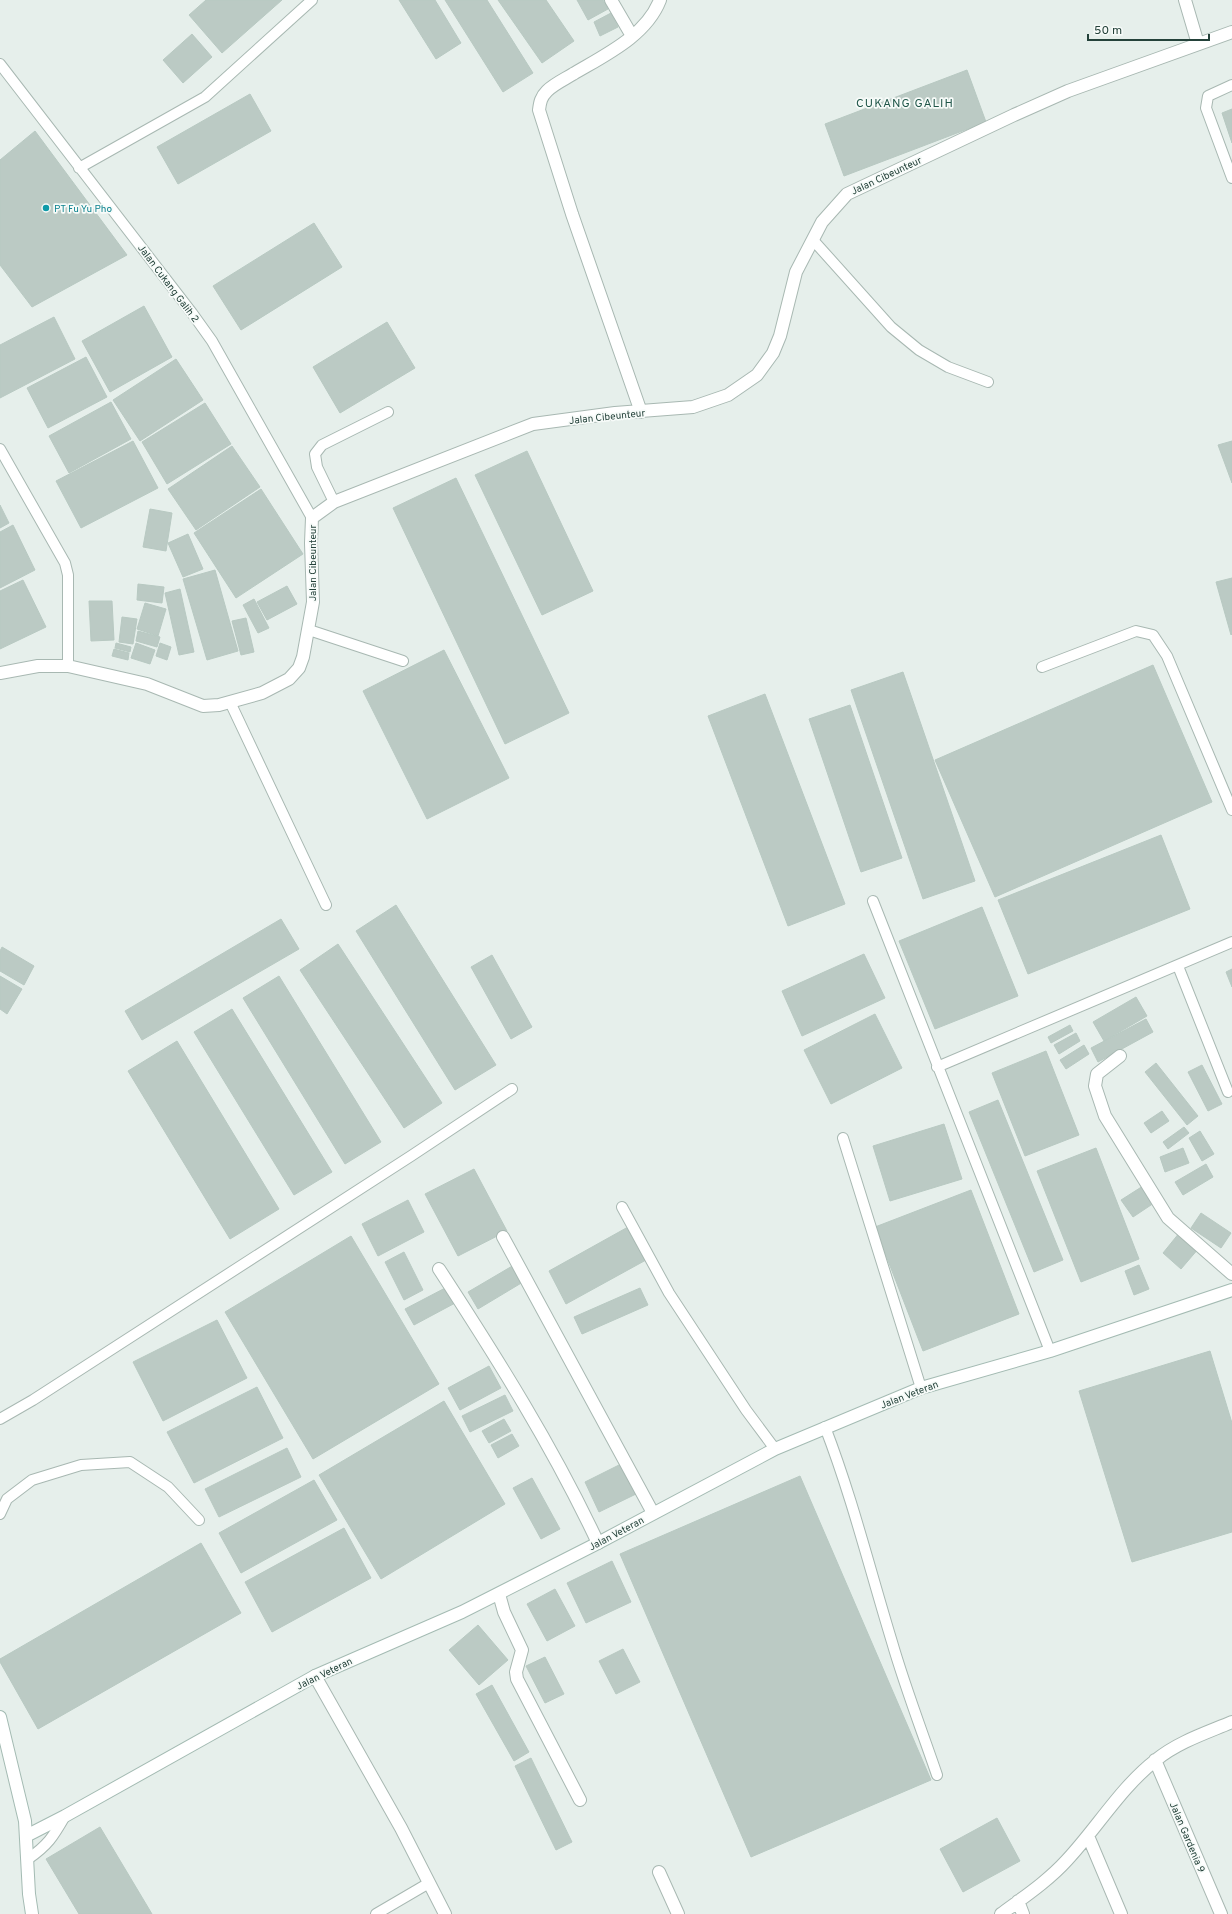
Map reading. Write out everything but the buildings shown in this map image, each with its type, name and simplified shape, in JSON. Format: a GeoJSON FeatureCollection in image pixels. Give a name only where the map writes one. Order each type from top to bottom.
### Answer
{"type":"FeatureCollection","features":[{"type":"Feature","properties":{"kind":"street"},"geometry":{"type":"LineString","coordinates":[[611,0],[632,36]]}},
{"type":"Feature","properties":{"kind":"street"},"geometry":{"type":"LineString","coordinates":[[1185,0],[1198,44]]}},
{"type":"Feature","properties":{"kind":"street"},"geometry":{"type":"LineString","coordinates":[[641,412],[572,214],[542,125],[539,110],[540,100],[548,90],[632,36],[651,18],[661,1]]}},
{"type":"Feature","properties":{"kind":"street","name":"Jalan Cibeunteur"},"geometry":{"type":"LineString","coordinates":[[0,673],[38,666],[68,666],[147,684],[203,706],[230,702],[262,692],[289,679],[299,668],[303,657],[313,602],[311,543],[312,518],[334,502],[533,424],[615,413],[693,407],[728,395],[758,375],[773,353],[780,336],[796,272],[822,222],[847,194],[864,184],[1068,91],[1106,76],[1232,32]]}},
{"type":"Feature","properties":{"kind":"street"},"geometry":{"type":"LineString","coordinates":[[1120,1056],[1097,1074],[1095,1086],[1105,1116],[1168,1218],[1232,1274]]}},
{"type":"Feature","properties":{"kind":"street"},"geometry":{"type":"LineString","coordinates":[[503,1237],[653,1513]]}},
{"type":"Feature","properties":{"kind":"street"},"geometry":{"type":"LineString","coordinates":[[439,1269],[494,1353],[543,1434],[598,1543]]}},
{"type":"Feature","properties":{"kind":"street","name":"Jalan Veteran"},"geometry":{"type":"LineString","coordinates":[[26,1836],[65,1816],[315,1676],[462,1612],[499,1594],[775,1449],[921,1388],[1050,1351],[1232,1290]]}},
{"type":"Feature","properties":{"kind":"street"},"geometry":{"type":"LineString","coordinates":[[499,1594],[504,1612],[522,1650],[516,1672],[517,1679],[580,1800]]}},
{"type":"Feature","properties":{"kind":"street"},"geometry":{"type":"LineString","coordinates":[[315,1676],[401,1828],[445,1914]]}},
{"type":"Feature","properties":{"kind":"street"},"geometry":{"type":"LineString","coordinates":[[0,1718],[14,1770],[25,1821],[28,1883],[32,1914]]}},
{"type":"Feature","properties":{"kind":"street"},"geometry":{"type":"LineString","coordinates":[[1003,1913],[1038,1887],[1066,1862],[1133,1780],[1156,1760],[1177,1745],[1232,1722]]}},
{"type":"Feature","properties":{"kind":"street","name":"Jalan Gardenia 9"},"geometry":{"type":"LineString","coordinates":[[1156,1760],[1221,1914]]}},
{"type":"Feature","properties":{"kind":"street"},"geometry":{"type":"LineString","coordinates":[[1088,1836],[1121,1914]]}},
{"type":"Feature","properties":{"kind":"street"},"geometry":{"type":"LineString","coordinates":[[658,1872],[678,1914]]}},
{"type":"Feature","properties":{"kind":"street"},"geometry":{"type":"LineString","coordinates":[[1018,1901],[1024,1914]]}},
{"type":"Feature","properties":{"kind":"lane"},"geometry":{"type":"LineString","coordinates":[[79,168],[205,97],[312,0]]}},
{"type":"Feature","properties":{"kind":"lane","name":"Jalan Cukang Galih 2"},"geometry":{"type":"LineString","coordinates":[[0,64],[168,281],[212,341],[312,518]]}},
{"type":"Feature","properties":{"kind":"lane"},"geometry":{"type":"LineString","coordinates":[[1232,85],[1208,96],[1206,108],[1232,178]]}},
{"type":"Feature","properties":{"kind":"lane"},"geometry":{"type":"LineString","coordinates":[[813,240],[892,327],[919,350],[948,367],[988,382]]}},
{"type":"Feature","properties":{"kind":"lane"},"geometry":{"type":"LineString","coordinates":[[334,502],[317,467],[315,454],[322,445],[388,412]]}},
{"type":"Feature","properties":{"kind":"lane"},"geometry":{"type":"LineString","coordinates":[[0,450],[65,563],[68,583],[68,666]]}},
{"type":"Feature","properties":{"kind":"lane"},"geometry":{"type":"LineString","coordinates":[[309,630],[403,661]]}},
{"type":"Feature","properties":{"kind":"lane"},"geometry":{"type":"LineString","coordinates":[[1042,668],[1136,631],[1153,635],[1167,656],[1232,809]]}},
{"type":"Feature","properties":{"kind":"lane"},"geometry":{"type":"LineString","coordinates":[[230,702],[326,905]]}},
{"type":"Feature","properties":{"kind":"lane"},"geometry":{"type":"LineString","coordinates":[[873,901],[937,1067],[1050,1351]]}},
{"type":"Feature","properties":{"kind":"lane"},"geometry":{"type":"LineString","coordinates":[[937,1067],[1232,942]]}},
{"type":"Feature","properties":{"kind":"lane"},"geometry":{"type":"LineString","coordinates":[[1178,966],[1228,1092]]}},
{"type":"Feature","properties":{"kind":"lane"},"geometry":{"type":"LineString","coordinates":[[0,1419],[33,1400],[512,1089]]}},
{"type":"Feature","properties":{"kind":"lane"},"geometry":{"type":"LineString","coordinates":[[843,1138],[921,1388]]}},
{"type":"Feature","properties":{"kind":"lane"},"geometry":{"type":"LineString","coordinates":[[622,1207],[669,1293],[746,1410],[775,1449]]}},
{"type":"Feature","properties":{"kind":"lane"},"geometry":{"type":"LineString","coordinates":[[825,1427],[834,1450],[871,1568],[898,1662],[938,1774]]}},
{"type":"Feature","properties":{"kind":"lane"},"geometry":{"type":"LineString","coordinates":[[0,1514],[7,1499],[32,1480],[81,1465],[130,1462],[168,1487],[199,1520]]}},
{"type":"Feature","properties":{"kind":"lane"},"geometry":{"type":"LineString","coordinates":[[28,1859],[45,1847],[55,1835],[65,1816]]}},
{"type":"Feature","properties":{"kind":"lane"},"geometry":{"type":"LineString","coordinates":[[376,1914],[429,1883]]}},
{"type":"Feature","properties":{"kind":"place","name":"PT Fu Yu Pho"},"geometry":{"type":"Point","coordinates":[46,208]}},
{"type":"Feature","properties":{"kind":"district","name":"CUKANG GALIH"},"geometry":{"type":"Point","coordinates":[905,103]}}]}
